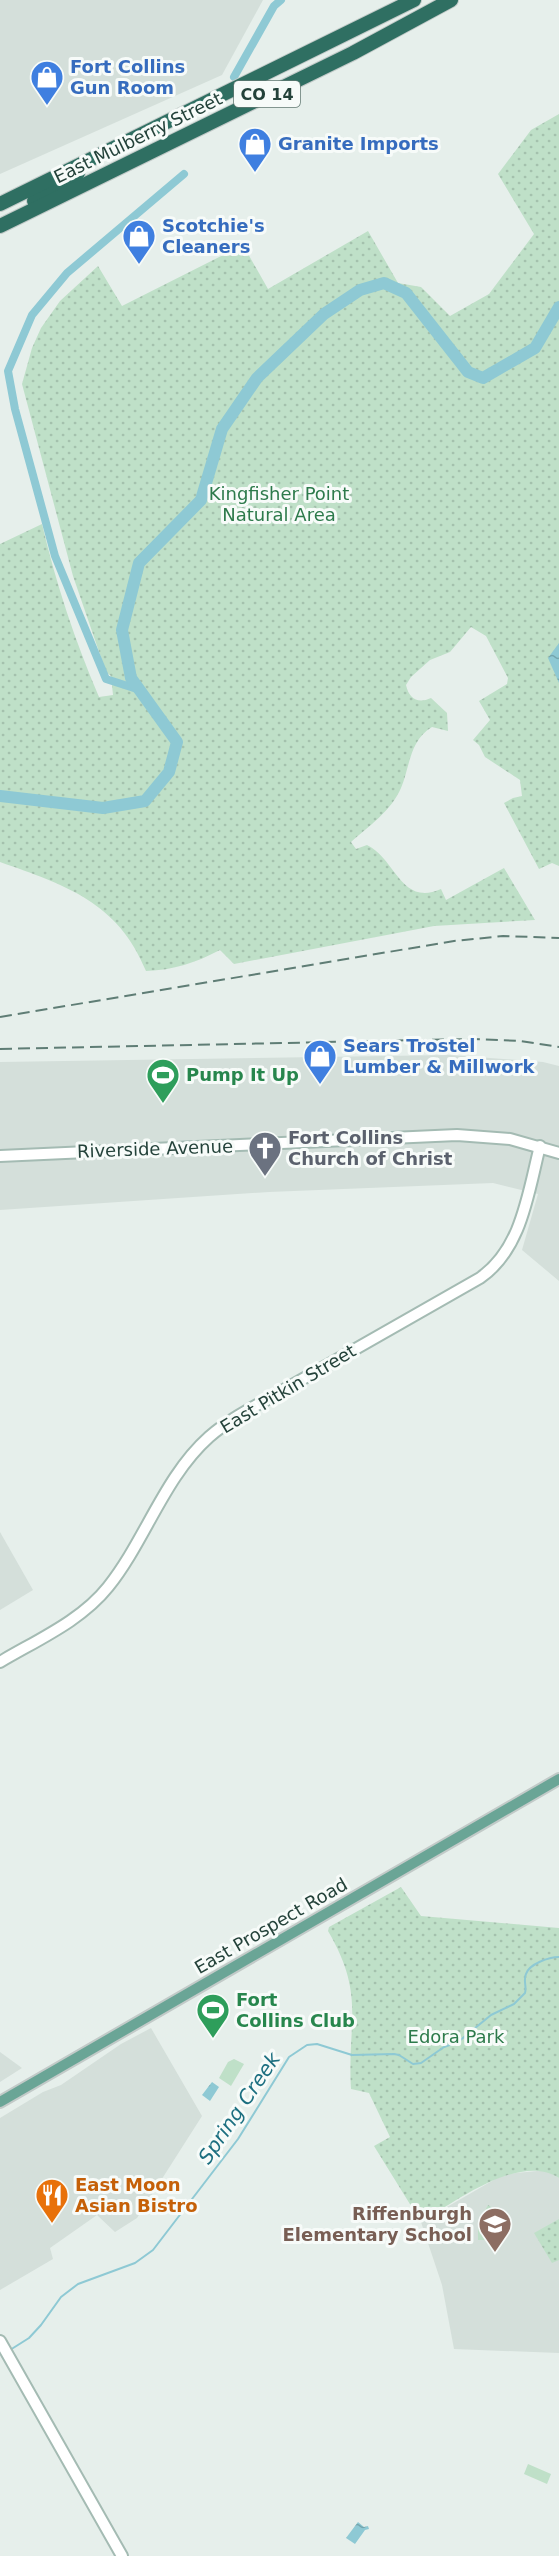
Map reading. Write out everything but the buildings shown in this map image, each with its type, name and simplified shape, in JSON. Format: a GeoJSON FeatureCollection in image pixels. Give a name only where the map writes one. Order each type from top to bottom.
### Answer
{"type":"FeatureCollection","features":[{"type":"Feature","properties":{"kind":"highway","name":"East Mulberry Street"},"geometry":{"type":"LineString","coordinates":[[0,204],[414,0]]}},
{"type":"Feature","properties":{"kind":"highway","name":"East Mulberry Street"},"geometry":{"type":"LineString","coordinates":[[0,225],[353,53],[451,0]]}},
{"type":"Feature","properties":{"kind":"highway"},"geometry":{"type":"LineString","coordinates":[[0,225],[74,177],[80,169],[79,165],[111,162],[220,110],[299,78]]}},
{"type":"Feature","properties":{"kind":"main road","name":"Riverside Avenue"},"geometry":{"type":"LineString","coordinates":[[0,1156],[457,1135],[510,1139],[559,1153]]}},
{"type":"Feature","properties":{"kind":"main road","name":"East Pitkin Street"},"geometry":{"type":"LineString","coordinates":[[0,1662],[81,1613],[107,1588],[185,1465],[210,1437],[287,1388],[480,1278],[499,1263],[518,1228],[540,1146]]}},
{"type":"Feature","properties":{"kind":"main road","name":"East Prospect Road"},"geometry":{"type":"LineString","coordinates":[[0,2102],[559,1779]]}},
{"type":"Feature","properties":{"kind":"main road"},"geometry":{"type":"LineString","coordinates":[[0,2341],[122,2556]]}},
{"type":"Feature","properties":{"kind":"shaded area"},"geometry":{"type":"Polygon","coordinates":[[[0,0],[263,0],[222,75],[0,174],[0,0]]]}},
{"type":"Feature","properties":{"kind":"shaded area"},"geometry":{"type":"Polygon","coordinates":[[[450,1055],[543,1062],[559,1066],[559,1281],[522,1250],[538,1194],[493,1183],[269,1192],[0,1210],[0,1062],[450,1055]]]}},
{"type":"Feature","properties":{"kind":"shaded area"},"geometry":{"type":"Polygon","coordinates":[[[0,1532],[33,1590],[0,1610],[0,1532]]]}},
{"type":"Feature","properties":{"kind":"shaded area"},"geometry":{"type":"Polygon","coordinates":[[[151,2028],[202,2116],[137,2218],[115,2232],[97,2215],[50,2248],[53,2259],[0,2290],[0,2118],[43,2092],[61,2085],[121,2044],[151,2028]]]}},
{"type":"Feature","properties":{"kind":"shaded area"},"geometry":{"type":"Polygon","coordinates":[[[0,2052],[22,2068],[0,2082],[0,2052]]]}},
{"type":"Feature","properties":{"kind":"shaded area","name":"Riffenburgh Elementary School"},"geometry":{"type":"Polygon","coordinates":[[[548,2170],[559,2178],[559,2353],[454,2349],[442,2285],[421,2222],[504,2174],[548,2170]]]}},
{"type":"Feature","properties":{"kind":"green space","name":"Kingfisher Point Natural Area"},"geometry":{"type":"Polygon","coordinates":[[[559,114],[559,866],[552,863],[539,869],[504,803],[522,796],[520,780],[485,757],[479,745],[473,740],[490,720],[479,701],[507,684],[508,678],[486,636],[471,627],[450,652],[430,660],[411,677],[406,685],[412,697],[418,700],[431,698],[447,713],[448,731],[432,727],[424,733],[414,747],[401,788],[392,804],[351,842],[356,849],[367,845],[377,852],[408,887],[417,892],[428,893],[441,889],[446,900],[504,868],[535,920],[434,926],[234,964],[220,950],[184,965],[146,971],[121,928],[105,912],[67,888],[0,862],[0,544],[42,524],[60,590],[90,676],[99,697],[113,695],[111,676],[106,672],[73,576],[22,384],[32,348],[41,328],[60,301],[98,266],[122,306],[243,245],[268,289],[368,231],[398,283],[421,287],[450,316],[489,294],[534,234],[498,174],[531,130],[559,114]]]}},
{"type":"Feature","properties":{"kind":"green space","name":"Edora Park"},"geometry":{"type":"Polygon","coordinates":[[[401,1887],[421,1916],[559,1928],[559,2178],[543,2172],[526,2171],[507,2175],[469,2192],[421,2222],[374,2146],[390,2137],[369,2093],[351,2089],[351,1992],[340,1954],[328,1931],[329,1927],[401,1887]]]}},
{"type":"Feature","properties":{"kind":"green space"},"geometry":{"type":"Polygon","coordinates":[[[234,2059],[244,2064],[231,2086],[219,2078],[228,2062],[234,2059]]]}},
{"type":"Feature","properties":{"kind":"green space"},"geometry":{"type":"Polygon","coordinates":[[[488,2205],[499,2212],[491,2225],[492,2240],[478,2240],[478,2224],[488,2205]]]}},
{"type":"Feature","properties":{"kind":"green space"},"geometry":{"type":"Polygon","coordinates":[[[559,2219],[559,2260],[552,2263],[534,2233],[559,2219]]]}},
{"type":"Feature","properties":{"kind":"green space"},"geometry":{"type":"Polygon","coordinates":[[[528,2464],[551,2474],[547,2484],[524,2474],[528,2464]]]}},
{"type":"Feature","properties":{"kind":"water"},"geometry":{"type":"Polygon","coordinates":[[[559,643],[559,683],[548,658],[559,643]]]}},
{"type":"Feature","properties":{"kind":"water"},"geometry":{"type":"Polygon","coordinates":[[[212,2082],[219,2087],[210,2101],[202,2095],[212,2082]]]}},
{"type":"Feature","properties":{"kind":"water"},"geometry":{"type":"Polygon","coordinates":[[[358,2522],[364,2527],[368,2526],[369,2529],[365,2530],[355,2544],[346,2538],[358,2522]]]}},
{"type":"Feature","properties":{"kind":"waterway"},"geometry":{"type":"LineString","coordinates":[[234,77],[274,6],[281,0]]}},
{"type":"Feature","properties":{"kind":"waterway"},"geometry":{"type":"LineString","coordinates":[[140,690],[106,679],[55,556],[15,409],[8,371],[32,315],[67,273],[184,174]]}},
{"type":"Feature","properties":{"kind":"waterway"},"geometry":{"type":"LineString","coordinates":[[0,796],[103,808],[145,801],[169,772],[177,742],[131,678],[122,630],[139,563],[201,500],[222,429],[257,378],[324,314],[360,290],[384,283],[406,293],[468,372],[483,378],[535,348],[559,307]]}},
{"type":"Feature","properties":{"kind":"waterway","name":"Spring Creek"},"geometry":{"type":"LineString","coordinates":[[10,2350],[29,2338],[61,2297],[78,2284],[135,2263],[153,2250],[238,2139],[289,2057],[307,2045],[317,2044],[352,2055],[394,2054],[413,2064],[421,2063],[444,2047],[458,2042],[491,2015],[514,2004],[525,1993],[525,1979],[528,1970],[540,1962],[559,1957]]}},
{"type":"Feature","properties":{"kind":"railway"},"geometry":{"type":"LineString","coordinates":[[0,1017],[454,941],[503,936],[559,938]]}},
{"type":"Feature","properties":{"kind":"railway"},"geometry":{"type":"LineString","coordinates":[[0,1049],[471,1039],[520,1041],[559,1047]]}},
{"type":"Feature","properties":{"kind":"place","name":"Fort Collins Gun Room"},"geometry":{"type":"Point","coordinates":[47,106]}},
{"type":"Feature","properties":{"kind":"place","name":"Granite Imports"},"geometry":{"type":"Point","coordinates":[255,173]}},
{"type":"Feature","properties":{"kind":"place","name":"Scotchie's Cleaners"},"geometry":{"type":"Point","coordinates":[139,265]}},
{"type":"Feature","properties":{"kind":"place","name":"Sears Trostel Lumber & Millwork"},"geometry":{"type":"Point","coordinates":[320,1085]}},
{"type":"Feature","properties":{"kind":"place","name":"Pump It Up"},"geometry":{"type":"Point","coordinates":[163,1104]}},
{"type":"Feature","properties":{"kind":"place","name":"Fort Collins Church of Christ"},"geometry":{"type":"Point","coordinates":[265,1177]}},
{"type":"Feature","properties":{"kind":"place","name":"Fort Collins Club"},"geometry":{"type":"Point","coordinates":[213,2039]}},
{"type":"Feature","properties":{"kind":"place","name":"East Moon Asian Bistro"},"geometry":{"type":"Point","coordinates":[52,2224]}},
{"type":"Feature","properties":{"kind":"place","name":"Riffenburgh Elementary School"},"geometry":{"type":"Point","coordinates":[495,2253]}}]}
